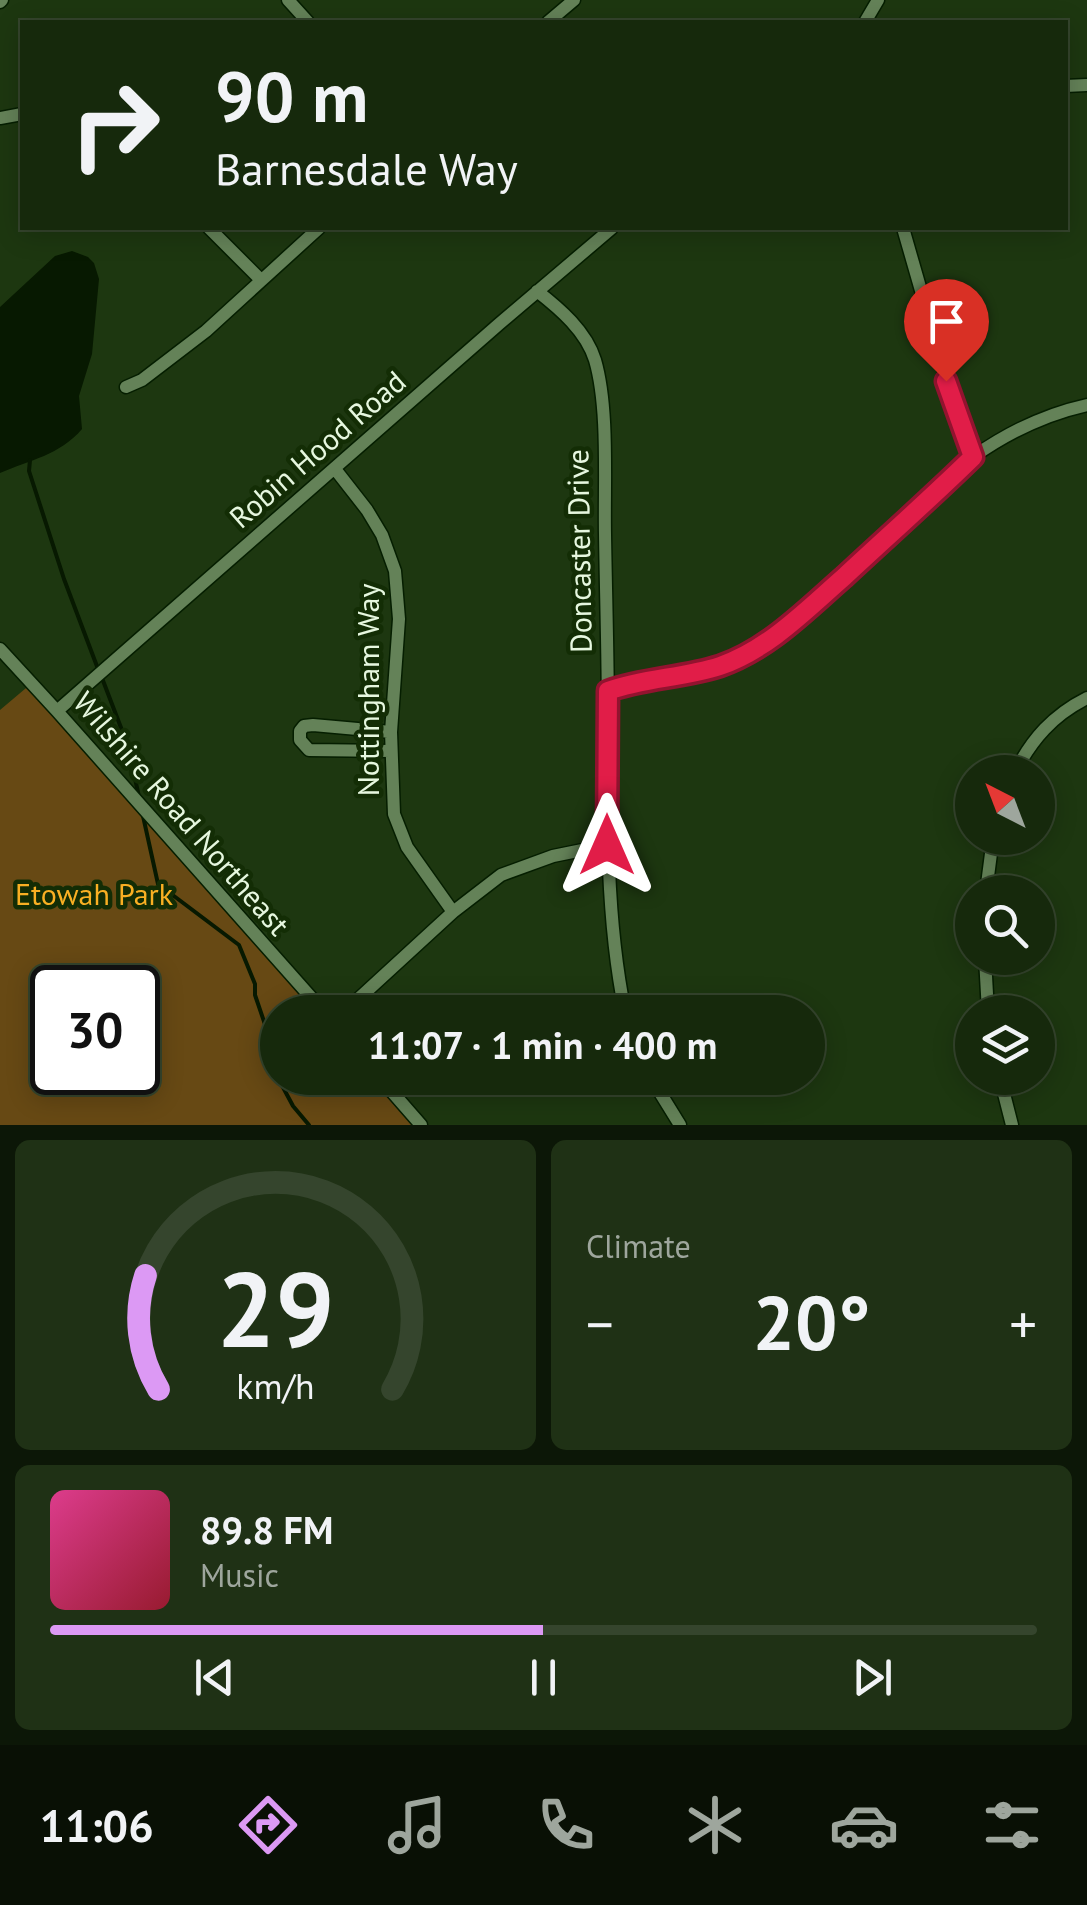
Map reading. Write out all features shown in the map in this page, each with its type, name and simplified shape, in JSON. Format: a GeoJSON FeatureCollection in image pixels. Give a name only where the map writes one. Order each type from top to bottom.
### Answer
{"type":"FeatureCollection","features":[{"type":"Feature","properties":{"kind":"street"},"geometry":{"type":"LineString","coordinates":[[288,0],[306,20]]}},
{"type":"Feature","properties":{"kind":"street"},"geometry":{"type":"LineString","coordinates":[[550,20],[574,0]]}},
{"type":"Feature","properties":{"kind":"street"},"geometry":{"type":"LineString","coordinates":[[211,230],[261,280]]}},
{"type":"Feature","properties":{"kind":"street"},"geometry":{"type":"LineString","coordinates":[[126,387],[142,380],[206,331],[317,230]]}},
{"type":"Feature","properties":{"kind":"street","name":"Robin Hood Road"},"geometry":{"type":"LineString","coordinates":[[58,711],[610,230]]}},
{"type":"Feature","properties":{"kind":"street"},"geometry":{"type":"LineString","coordinates":[[904,230],[946,381],[973,457]]}},
{"type":"Feature","properties":{"kind":"street","name":"Doncaster Drive"},"geometry":{"type":"LineString","coordinates":[[537,291],[570,320],[591,349],[604,429],[607,845],[622,995]]}},
{"type":"Feature","properties":{"kind":"street"},"geometry":{"type":"LineString","coordinates":[[608,691],[633,682],[720,666],[768,640],[797,620],[973,457],[1042,418],[1087,405]]}},
{"type":"Feature","properties":{"kind":"street","name":"Nottingham Way"},"geometry":{"type":"LineString","coordinates":[[335,468],[382,535],[395,572],[399,619],[391,732],[394,814],[406,847],[454,912]]}},
{"type":"Feature","properties":{"kind":"street","name":"Wilshire Road Northeast"},"geometry":{"type":"LineString","coordinates":[[0,649],[309,995]]}},
{"type":"Feature","properties":{"kind":"street"},"geometry":{"type":"LineString","coordinates":[[1024,755],[1052,720],[1087,698]]}},
{"type":"Feature","properties":{"kind":"street"},"geometry":{"type":"LineString","coordinates":[[391,732],[314,724],[300,731],[300,740],[309,750],[391,751]]}},
{"type":"Feature","properties":{"kind":"street"},"geometry":{"type":"LineString","coordinates":[[363,995],[478,891],[501,876],[553,856],[607,845]]}},
{"type":"Feature","properties":{"kind":"street"},"geometry":{"type":"LineString","coordinates":[[395,1095],[421,1125]]}},
{"type":"Feature","properties":{"kind":"street"},"geometry":{"type":"LineString","coordinates":[[661,1095],[680,1125]]}},
{"type":"Feature","properties":{"kind":"street"},"geometry":{"type":"LineString","coordinates":[[1004,1095],[1012,1125]]}},
{"type":"Feature","properties":{"kind":"green space","name":"Etowah Park"},"geometry":{"type":"Polygon","coordinates":[[[32,683],[306,995],[260,995],[260,1095],[393,1095],[420,1125],[0,1125],[0,710],[32,683]]]}},
{"type":"Feature","properties":{"kind":"shaded area"},"geometry":{"type":"Polygon","coordinates":[[[72,251],[94,263],[99,279],[92,354],[79,396],[82,429],[54,451],[0,473],[0,307],[55,256],[72,251]]]}},
{"type":"Feature","properties":{"kind":"waterway"},"geometry":{"type":"LineString","coordinates":[[30,460],[29,471],[64,579],[98,669]]}},
{"type":"Feature","properties":{"kind":"waterway"},"geometry":{"type":"LineString","coordinates":[[102,678],[128,746],[139,797]]}},
{"type":"Feature","properties":{"kind":"waterway"},"geometry":{"type":"LineString","coordinates":[[143,816],[158,884],[239,945],[255,984],[260,1010]]}},
{"type":"Feature","properties":{"kind":"waterway"},"geometry":{"type":"LineString","coordinates":[[287,1095],[309,1125]]}},
{"type":"Feature","properties":{"kind":"route"},"geometry":{"type":"LineString","coordinates":[[607,845],[608,691],[633,682],[720,666],[752,650],[797,620],[918,510],[973,457],[946,381]]}}]}
